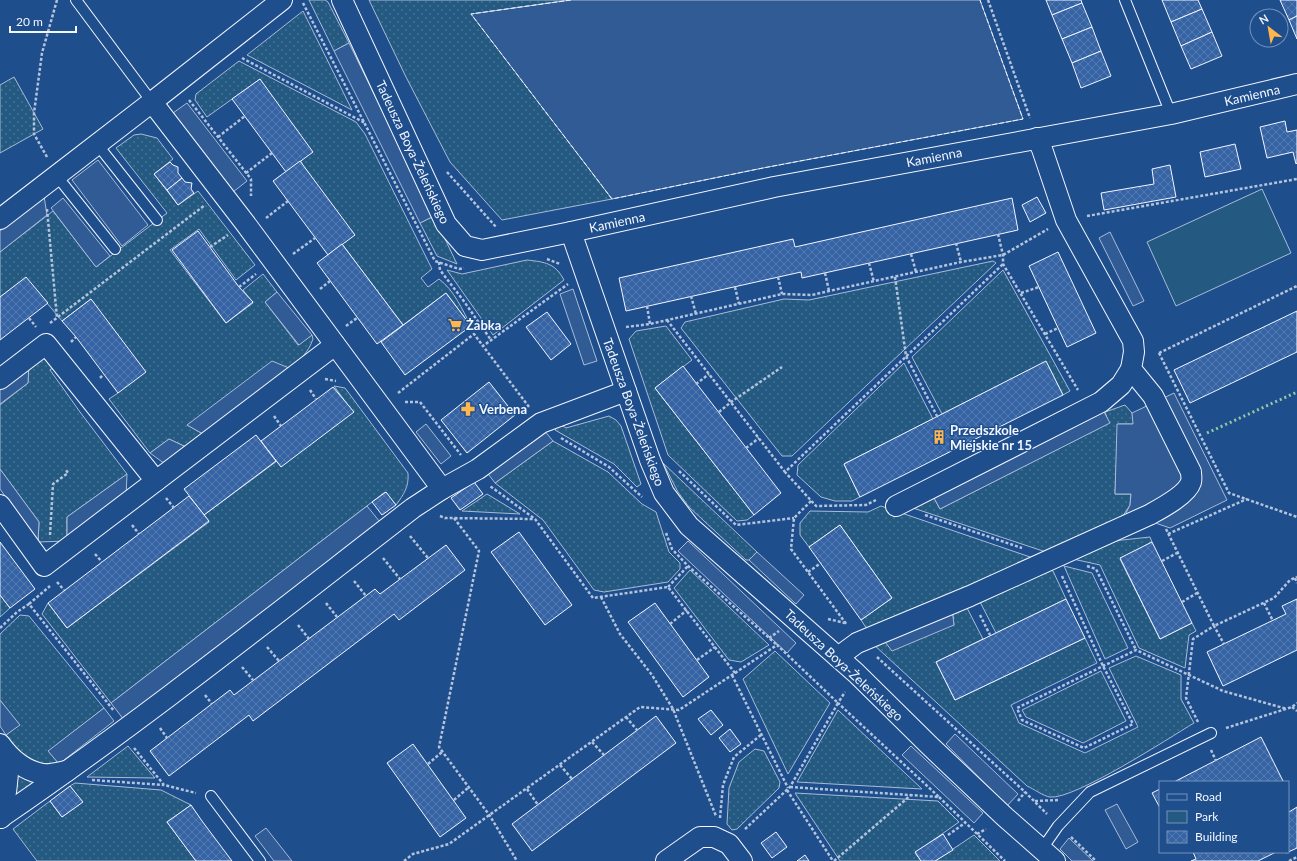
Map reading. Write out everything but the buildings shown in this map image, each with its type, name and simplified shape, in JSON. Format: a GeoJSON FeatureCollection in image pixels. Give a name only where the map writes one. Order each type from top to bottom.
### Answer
{"type":"FeatureCollection","features":[{"type":"Feature","properties":{"kind":"street","name":"Tadeusza Boya-Żeleńskiego"},"geometry":{"type":"LineString","coordinates":[[342,0],[446,224],[465,246],[482,250],[571,232],[650,460],[664,493],[677,513],[689,526],[856,673],[930,746],[1005,817],[1048,855]]}},
{"type":"Feature","properties":{"kind":"street"},"geometry":{"type":"LineString","coordinates":[[0,219],[56,172],[97,144],[176,82],[290,4]]}},
{"type":"Feature","properties":{"kind":"street","name":"Kamienna"},"geometry":{"type":"LineString","coordinates":[[571,232],[774,187],[1171,114],[1297,84]]}},
{"type":"Feature","properties":{"kind":"street"},"geometry":{"type":"LineString","coordinates":[[152,102],[254,221],[335,345],[442,489]]}},
{"type":"Feature","properties":{"kind":"street"},"geometry":{"type":"LineString","coordinates":[[896,506],[1102,402],[1121,385],[1132,360],[1133,341],[1066,220],[1037,138]]}},
{"type":"Feature","properties":{"kind":"street"},"geometry":{"type":"LineString","coordinates":[[0,379],[46,344],[156,481]]}},
{"type":"Feature","properties":{"kind":"street"},"geometry":{"type":"LineString","coordinates":[[0,505],[44,566],[335,345]]}},
{"type":"Feature","properties":{"kind":"street"},"geometry":{"type":"LineString","coordinates":[[838,657],[860,642],[1054,559],[1156,511],[1170,503],[1184,492],[1191,482],[1191,472],[1153,396],[1132,360]]}},
{"type":"Feature","properties":{"kind":"street"},"geometry":{"type":"LineString","coordinates":[[0,818],[127,728],[413,508],[442,489],[478,469],[541,423],[626,391]]}},
{"type":"Feature","properties":{"kind":"street"},"geometry":{"type":"LineString","coordinates":[[4,750],[30,770],[44,774],[69,770]]}},
{"type":"Feature","properties":{"kind":"street"},"geometry":{"type":"LineString","coordinates":[[0,818],[9,774],[4,750]]}},
{"type":"Feature","properties":{"kind":"street"},"geometry":{"type":"LineString","coordinates":[[666,861],[700,837],[714,837],[729,844],[742,861]]}},
{"type":"Feature","properties":{"kind":"lane"},"geometry":{"type":"LineString","coordinates":[[76,0],[152,102]]}},
{"type":"Feature","properties":{"kind":"lane"},"geometry":{"type":"LineString","coordinates":[[1125,0],[1171,114]]}},
{"type":"Feature","properties":{"kind":"lane"},"geometry":{"type":"LineString","coordinates":[[97,144],[157,220]]}},
{"type":"Feature","properties":{"kind":"lane"},"geometry":{"type":"LineString","coordinates":[[56,172],[115,249]]}},
{"type":"Feature","properties":{"kind":"lane"},"geometry":{"type":"LineString","coordinates":[[1048,855],[1058,826],[1090,792],[1208,735]]}},
{"type":"Feature","properties":{"kind":"lane"},"geometry":{"type":"LineString","coordinates":[[211,796],[260,861]]}},
{"type":"Feature","properties":{"kind":"path"},"geometry":{"type":"LineString","coordinates":[[56,318],[46,196],[56,172],[34,134],[34,113],[42,53],[57,0]]}},
{"type":"Feature","properties":{"kind":"path"},"geometry":{"type":"LineString","coordinates":[[988,0],[1037,138]]}},
{"type":"Feature","properties":{"kind":"path"},"geometry":{"type":"LineString","coordinates":[[290,4],[304,4]]}},
{"type":"Feature","properties":{"kind":"path"},"geometry":{"type":"LineString","coordinates":[[236,55],[365,123]]}},
{"type":"Feature","properties":{"kind":"path"},"geometry":{"type":"LineString","coordinates":[[176,82],[250,179],[252,217],[254,221],[288,201]]}},
{"type":"Feature","properties":{"kind":"path"},"geometry":{"type":"LineString","coordinates":[[218,137],[245,116]]}},
{"type":"Feature","properties":{"kind":"path"},"geometry":{"type":"LineString","coordinates":[[246,173],[272,153]]}},
{"type":"Feature","properties":{"kind":"path"},"geometry":{"type":"LineString","coordinates":[[445,170],[499,230]]}},
{"type":"Feature","properties":{"kind":"path"},"geometry":{"type":"LineString","coordinates":[[604,330],[650,324],[782,294],[812,295],[829,292],[961,262],[1003,255],[1066,220],[1297,179]]}},
{"type":"Feature","properties":{"kind":"path"},"geometry":{"type":"LineString","coordinates":[[48,325],[211,200]]}},
{"type":"Feature","properties":{"kind":"path"},"geometry":{"type":"LineString","coordinates":[[998,234],[1004,264],[1082,396]]}},
{"type":"Feature","properties":{"kind":"path"},"geometry":{"type":"LineString","coordinates":[[291,255],[315,238]]}},
{"type":"Feature","properties":{"kind":"path"},"geometry":{"type":"LineString","coordinates":[[956,244],[961,262]]}},
{"type":"Feature","properties":{"kind":"path"},"geometry":{"type":"LineString","coordinates":[[911,254],[916,272]]}},
{"type":"Feature","properties":{"kind":"path"},"geometry":{"type":"LineString","coordinates":[[439,262],[440,270],[491,340]]}},
{"type":"Feature","properties":{"kind":"path"},"geometry":{"type":"LineString","coordinates":[[869,263],[874,282]]}},
{"type":"Feature","properties":{"kind":"path"},"geometry":{"type":"LineString","coordinates":[[785,472],[1004,264]]}},
{"type":"Feature","properties":{"kind":"path"},"geometry":{"type":"LineString","coordinates":[[825,273],[829,292]]}},
{"type":"Feature","properties":{"kind":"path"},"geometry":{"type":"LineString","coordinates":[[778,277],[782,294]]}},
{"type":"Feature","properties":{"kind":"path"},"geometry":{"type":"LineString","coordinates":[[895,277],[906,356],[937,416]]}},
{"type":"Feature","properties":{"kind":"path"},"geometry":{"type":"LineString","coordinates":[[483,346],[568,283]]}},
{"type":"Feature","properties":{"kind":"path"},"geometry":{"type":"LineString","coordinates":[[735,286],[739,304]]}},
{"type":"Feature","properties":{"kind":"path"},"geometry":{"type":"LineString","coordinates":[[1021,293],[1039,286]]}},
{"type":"Feature","properties":{"kind":"path"},"geometry":{"type":"LineString","coordinates":[[1132,360],[1159,353],[1297,286]]}},
{"type":"Feature","properties":{"kind":"path"},"geometry":{"type":"LineString","coordinates":[[691,296],[696,314]]}},
{"type":"Feature","properties":{"kind":"path"},"geometry":{"type":"LineString","coordinates":[[647,306],[650,324]]}},
{"type":"Feature","properties":{"kind":"path"},"geometry":{"type":"LineString","coordinates":[[667,320],[785,472],[816,506],[866,505],[884,496],[888,504],[1024,549]]}},
{"type":"Feature","properties":{"kind":"path"},"geometry":{"type":"LineString","coordinates":[[1044,334],[1058,328]]}},
{"type":"Feature","properties":{"kind":"path"},"geometry":{"type":"LineString","coordinates":[[399,398],[398,393],[474,334],[541,423],[548,430],[609,467],[635,492],[646,500]]}},
{"type":"Feature","properties":{"kind":"path"},"geometry":{"type":"LineString","coordinates":[[1159,353],[1229,493],[1297,517]]}},
{"type":"Feature","properties":{"kind":"path"},"geometry":{"type":"LineString","coordinates":[[719,412],[730,402],[782,367]]}},
{"type":"Feature","properties":{"kind":"path"},"geometry":{"type":"LineString","coordinates":[[696,384],[709,374]]}},
{"type":"Feature","properties":{"kind":"path"},"geometry":{"type":"LineString","coordinates":[[400,403],[420,402],[465,460],[478,469],[491,487],[535,519],[593,598],[668,587],[688,566]]}},
{"type":"Feature","properties":{"kind":"path"},"geometry":{"type":"LineString","coordinates":[[746,448],[759,438]]}},
{"type":"Feature","properties":{"kind":"path"},"geometry":{"type":"LineString","coordinates":[[38,558],[49,548],[53,484],[68,473],[66,470]]}},
{"type":"Feature","properties":{"kind":"path"},"geometry":{"type":"LineString","coordinates":[[1168,534],[1247,499]]}},
{"type":"Feature","properties":{"kind":"path"},"geometry":{"type":"LineString","coordinates":[[811,502],[794,518],[791,549],[860,642],[1025,792],[1058,826],[1096,861]]}},
{"type":"Feature","properties":{"kind":"path"},"geometry":{"type":"LineString","coordinates":[[413,508],[445,518],[535,519]]}},
{"type":"Feature","properties":{"kind":"path"},"geometry":{"type":"LineString","coordinates":[[1156,511],[1224,644]]}},
{"type":"Feature","properties":{"kind":"path"},"geometry":{"type":"LineString","coordinates":[[454,518],[479,551],[439,747],[490,816],[517,861]]}},
{"type":"Feature","properties":{"kind":"path"},"geometry":{"type":"LineString","coordinates":[[408,535],[428,558]]}},
{"type":"Feature","properties":{"kind":"path"},"geometry":{"type":"LineString","coordinates":[[1162,561],[1177,553]]}},
{"type":"Feature","properties":{"kind":"path"},"geometry":{"type":"LineString","coordinates":[[380,555],[400,580]]}},
{"type":"Feature","properties":{"kind":"path"},"geometry":{"type":"LineString","coordinates":[[1054,559],[1096,568],[1136,650],[1223,691],[1287,709]]}},
{"type":"Feature","properties":{"kind":"path"},"geometry":{"type":"LineString","coordinates":[[1054,559],[1103,666],[1133,724],[1084,748],[1022,720],[1016,708],[1103,666],[1136,650]]}},
{"type":"Feature","properties":{"kind":"path"},"geometry":{"type":"LineString","coordinates":[[808,572],[821,563]]}},
{"type":"Feature","properties":{"kind":"path"},"geometry":{"type":"LineString","coordinates":[[351,577],[366,596]]}},
{"type":"Feature","properties":{"kind":"path"},"geometry":{"type":"LineString","coordinates":[[1297,583],[1296,577],[1290,580],[1274,598],[1214,626],[1193,639],[1186,698],[1208,735],[1287,709],[1297,704]]}},
{"type":"Feature","properties":{"kind":"path"},"geometry":{"type":"LineString","coordinates":[[55,581],[64,590]]}},
{"type":"Feature","properties":{"kind":"path"},"geometry":{"type":"LineString","coordinates":[[668,587],[687,610],[734,674],[788,788],[833,861],[911,795]]}},
{"type":"Feature","properties":{"kind":"path"},"geometry":{"type":"LineString","coordinates":[[1182,602],[1197,593]]}},
{"type":"Feature","properties":{"kind":"path"},"geometry":{"type":"LineString","coordinates":[[601,596],[620,634],[652,675],[673,709],[720,824],[723,785],[734,757],[762,734]]}},
{"type":"Feature","properties":{"kind":"path"},"geometry":{"type":"LineString","coordinates":[[323,600],[337,617]]}},
{"type":"Feature","properties":{"kind":"path"},"geometry":{"type":"LineString","coordinates":[[1264,603],[1273,621]]}},
{"type":"Feature","properties":{"kind":"path"},"geometry":{"type":"LineString","coordinates":[[0,628],[17,612],[29,604],[127,728],[127,739],[164,785]]}},
{"type":"Feature","properties":{"kind":"path"},"geometry":{"type":"LineString","coordinates":[[670,624],[687,610]]}},
{"type":"Feature","properties":{"kind":"path"},"geometry":{"type":"LineString","coordinates":[[295,621],[309,639]]}},
{"type":"Feature","properties":{"kind":"path"},"geometry":{"type":"LineString","coordinates":[[265,645],[279,661]]}},
{"type":"Feature","properties":{"kind":"path"},"geometry":{"type":"LineString","coordinates":[[404,861],[413,854],[450,844],[640,707],[679,710],[777,645],[1005,861]]}},
{"type":"Feature","properties":{"kind":"path"},"geometry":{"type":"LineString","coordinates":[[696,660],[715,647]]}},
{"type":"Feature","properties":{"kind":"path"},"geometry":{"type":"LineString","coordinates":[[239,664],[253,680]]}},
{"type":"Feature","properties":{"kind":"path"},"geometry":{"type":"LineString","coordinates":[[729,844],[788,788],[856,673]]}},
{"type":"Feature","properties":{"kind":"path"},"geometry":{"type":"LineString","coordinates":[[203,691],[212,704]]}},
{"type":"Feature","properties":{"kind":"path"},"geometry":{"type":"LineString","coordinates":[[1292,707],[1297,711]]}},
{"type":"Feature","properties":{"kind":"path"},"geometry":{"type":"LineString","coordinates":[[626,717],[637,730]]}},
{"type":"Feature","properties":{"kind":"path"},"geometry":{"type":"LineString","coordinates":[[158,725],[167,738]]}},
{"type":"Feature","properties":{"kind":"path"},"geometry":{"type":"LineString","coordinates":[[592,742],[604,756]]}},
{"type":"Feature","properties":{"kind":"path"},"geometry":{"type":"LineString","coordinates":[[428,764],[442,752]]}},
{"type":"Feature","properties":{"kind":"path"},"geometry":{"type":"LineString","coordinates":[[560,765],[572,779]]}},
{"type":"Feature","properties":{"kind":"path"},"geometry":{"type":"LineString","coordinates":[[90,780],[164,785],[211,796]]}},
{"type":"Feature","properties":{"kind":"path"},"geometry":{"type":"LineString","coordinates":[[454,800],[469,787]]}},
{"type":"Feature","properties":{"kind":"path"},"geometry":{"type":"LineString","coordinates":[[788,788],[939,797]]}},
{"type":"Feature","properties":{"kind":"path"},"geometry":{"type":"LineString","coordinates":[[527,789],[538,805]]}},
{"type":"Feature","properties":{"kind":"path"},"geometry":{"type":"LineString","coordinates":[[948,835],[965,823]]}},
{"type":"Feature","properties":{"kind":"path"},"geometry":{"type":"LineString","coordinates":[[1289,861],[1297,857]]}},
{"type":"Feature","properties":{"kind":"green space"},"geometry":{"type":"Polygon","coordinates":[[[309,0],[325,0],[328,2],[349,43],[334,51],[309,0]]]}},
{"type":"Feature","properties":{"kind":"green space"},"geometry":{"type":"Polygon","coordinates":[[[369,0],[571,0],[472,14],[612,199],[502,220],[450,162],[406,77],[369,0]]]}},
{"type":"Feature","properties":{"kind":"green space"},"geometry":{"type":"Polygon","coordinates":[[[303,11],[352,110],[247,55],[303,11]]]}},
{"type":"Feature","properties":{"kind":"green space"},"geometry":{"type":"Polygon","coordinates":[[[239,61],[356,122],[365,134],[432,269],[421,278],[428,287],[439,279],[444,283],[457,300],[471,326],[446,293],[403,325],[342,244],[260,79],[207,117],[195,100],[196,94],[239,61]]]}},
{"type":"Feature","properties":{"kind":"green space"},"geometry":{"type":"Polygon","coordinates":[[[14,77],[43,129],[0,153],[0,85],[14,77]]]}},
{"type":"Feature","properties":{"kind":"green space"},"geometry":{"type":"Polygon","coordinates":[[[141,134],[157,138],[173,159],[154,174],[178,205],[198,191],[255,265],[236,280],[199,229],[170,250],[226,323],[253,303],[243,290],[263,274],[277,292],[265,302],[298,345],[312,335],[313,339],[304,355],[289,368],[187,425],[203,434],[186,447],[169,439],[150,453],[109,399],[118,393],[91,299],[62,321],[26,278],[0,297],[0,252],[53,211],[96,267],[167,213],[116,148],[134,135],[141,134]]]}},
{"type":"Feature","properties":{"kind":"green space"},"geometry":{"type":"Polygon","coordinates":[[[1262,189],[1291,253],[1176,306],[1147,242],[1262,189]]]}},
{"type":"Feature","properties":{"kind":"green space"},"geometry":{"type":"Polygon","coordinates":[[[434,216],[457,264],[437,256],[420,223],[434,216]]]}},
{"type":"Feature","properties":{"kind":"green space"},"geometry":{"type":"Polygon","coordinates":[[[527,260],[549,264],[561,274],[564,280],[493,335],[447,270],[462,274],[527,260]]]}},
{"type":"Feature","properties":{"kind":"green space"},"geometry":{"type":"Polygon","coordinates":[[[993,261],[996,263],[792,456],[782,456],[681,328],[685,322],[784,299],[809,300],[993,261]]]}},
{"type":"Feature","properties":{"kind":"green space"},"geometry":{"type":"Polygon","coordinates":[[[1003,270],[1070,391],[1063,395],[1046,362],[942,414],[912,357],[1003,270]]]}},
{"type":"Feature","properties":{"kind":"green space"},"geometry":{"type":"Polygon","coordinates":[[[666,326],[692,360],[655,388],[754,515],[747,520],[737,521],[668,455],[629,339],[636,331],[666,326]]]}},
{"type":"Feature","properties":{"kind":"green space"},"geometry":{"type":"Polygon","coordinates":[[[35,357],[46,358],[55,366],[50,370],[127,474],[67,517],[67,541],[38,542],[39,522],[0,469],[0,405],[28,383],[29,362],[35,357]]]}},
{"type":"Feature","properties":{"kind":"green space"},"geometry":{"type":"Polygon","coordinates":[[[904,363],[933,419],[844,464],[860,497],[852,501],[835,501],[821,497],[797,475],[798,465],[904,363]]]}},
{"type":"Feature","properties":{"kind":"green space"},"geometry":{"type":"Polygon","coordinates":[[[334,386],[345,388],[408,473],[407,486],[404,494],[396,505],[385,492],[111,703],[42,614],[48,603],[67,628],[209,522],[204,515],[277,461],[353,412],[334,386]]]}},
{"type":"Feature","properties":{"kind":"green space"},"geometry":{"type":"Polygon","coordinates":[[[1125,405],[1132,413],[1134,424],[1118,424],[1115,494],[1131,494],[1130,505],[1119,522],[1049,553],[913,508],[934,498],[940,509],[1109,423],[1105,412],[1125,405]]]}},
{"type":"Feature","properties":{"kind":"green space"},"geometry":{"type":"Polygon","coordinates":[[[609,416],[616,420],[621,426],[641,484],[637,487],[614,464],[555,430],[560,424],[566,428],[609,416]]]}},
{"type":"Feature","properties":{"kind":"green space"},"geometry":{"type":"Polygon","coordinates":[[[553,441],[608,472],[642,504],[656,512],[669,552],[680,563],[680,569],[668,582],[604,592],[594,590],[543,520],[495,483],[553,441]]]}},
{"type":"Feature","properties":{"kind":"green space"},"geometry":{"type":"Polygon","coordinates":[[[663,463],[757,552],[749,560],[746,560],[689,507],[678,492],[663,463]]]}},
{"type":"Feature","properties":{"kind":"green space"},"geometry":{"type":"Polygon","coordinates":[[[487,494],[520,514],[462,511],[487,494]]]}},
{"type":"Feature","properties":{"kind":"green space"},"geometry":{"type":"Polygon","coordinates":[[[881,506],[1036,559],[867,629],[861,620],[892,598],[840,525],[809,547],[800,535],[800,523],[810,511],[868,512],[881,506]]]}},
{"type":"Feature","properties":{"kind":"green space"},"geometry":{"type":"Polygon","coordinates":[[[1150,537],[1152,542],[1120,559],[1160,639],[1192,623],[1196,631],[1189,635],[1185,668],[1139,648],[1100,565],[1073,559],[1113,541],[1150,537]]]}},
{"type":"Feature","properties":{"kind":"green space"},"geometry":{"type":"Polygon","coordinates":[[[1064,566],[1092,573],[1128,648],[1105,659],[1064,566]]]}},
{"type":"Feature","properties":{"kind":"green space"},"geometry":{"type":"Polygon","coordinates":[[[1045,568],[1053,571],[1066,599],[996,633],[978,598],[1045,568]]]}},
{"type":"Feature","properties":{"kind":"green space"},"geometry":{"type":"Polygon","coordinates":[[[690,570],[769,645],[741,662],[729,660],[674,588],[690,570]]]}},
{"type":"Feature","properties":{"kind":"green space"},"geometry":{"type":"Polygon","coordinates":[[[0,595],[10,608],[0,617],[0,595]]]}},
{"type":"Feature","properties":{"kind":"green space"},"geometry":{"type":"Polygon","coordinates":[[[965,604],[983,639],[936,662],[955,700],[1085,638],[1097,663],[1011,705],[1019,723],[1085,753],[1138,727],[1109,668],[1136,656],[1181,675],[1181,699],[1194,723],[1122,767],[1079,789],[1062,795],[1050,797],[1041,794],[1027,786],[873,644],[954,625],[952,608],[965,604]]]}},
{"type":"Feature","properties":{"kind":"green space"},"geometry":{"type":"Polygon","coordinates":[[[20,615],[29,616],[104,708],[49,751],[59,764],[34,764],[21,754],[6,735],[19,725],[0,700],[0,634],[20,615]]]}},
{"type":"Feature","properties":{"kind":"green space"},"geometry":{"type":"Polygon","coordinates":[[[775,651],[830,703],[788,774],[743,679],[775,651]]]}},
{"type":"Feature","properties":{"kind":"green space"},"geometry":{"type":"Polygon","coordinates":[[[1101,671],[1126,721],[1083,743],[1026,717],[1022,710],[1101,671]]]}},
{"type":"Feature","properties":{"kind":"green space"},"geometry":{"type":"Polygon","coordinates":[[[838,710],[922,789],[797,782],[838,710]]]}},
{"type":"Feature","properties":{"kind":"green space"},"geometry":{"type":"Polygon","coordinates":[[[128,746],[155,778],[87,777],[128,746]]]}},
{"type":"Feature","properties":{"kind":"green space"},"geometry":{"type":"Polygon","coordinates":[[[755,749],[764,751],[780,782],[779,788],[737,829],[732,830],[727,824],[729,788],[739,762],[755,749]]]}},
{"type":"Feature","properties":{"kind":"green space"},"geometry":{"type":"Polygon","coordinates":[[[16,771],[39,782],[10,803],[16,771]]]}},
{"type":"Feature","properties":{"kind":"green space"},"geometry":{"type":"Polygon","coordinates":[[[75,783],[161,790],[191,805],[167,822],[196,861],[37,861],[13,829],[50,801],[62,817],[82,802],[70,786],[75,783]]]}},
{"type":"Feature","properties":{"kind":"green space"},"geometry":{"type":"Polygon","coordinates":[[[795,793],[938,801],[959,822],[915,853],[921,861],[840,861],[795,793]]]}},
{"type":"Feature","properties":{"kind":"green space"},"geometry":{"type":"Polygon","coordinates":[[[974,835],[1000,861],[935,861],[974,835]]]}},
{"type":"Feature","properties":{"kind":"shaded area"},"geometry":{"type":"Polygon","coordinates":[[[571,0],[980,0],[1023,119],[763,168],[612,199],[471,14],[571,0]]]}},
{"type":"Feature","properties":{"kind":"shaded area"},"geometry":{"type":"Polygon","coordinates":[[[349,43],[434,216],[420,223],[334,51],[349,43]]]}},
{"type":"Feature","properties":{"kind":"shaded area"},"geometry":{"type":"Polygon","coordinates":[[[187,103],[247,181],[233,192],[173,113],[187,103]]]}},
{"type":"Feature","properties":{"kind":"shaded area"},"geometry":{"type":"Polygon","coordinates":[[[98,160],[148,225],[122,246],[72,180],[98,160]]]}},
{"type":"Feature","properties":{"kind":"shaded area"},"geometry":{"type":"Polygon","coordinates":[[[44,196],[47,215],[0,252],[0,231],[44,196]]]}},
{"type":"Feature","properties":{"kind":"shaded area"},"geometry":{"type":"Polygon","coordinates":[[[63,198],[110,256],[96,267],[51,208],[63,198]]]}},
{"type":"Feature","properties":{"kind":"shaded area"},"geometry":{"type":"Polygon","coordinates":[[[1110,232],[1144,301],[1133,306],[1099,238],[1110,232]]]}},
{"type":"Feature","properties":{"kind":"shaded area"},"geometry":{"type":"Polygon","coordinates":[[[573,289],[597,361],[584,365],[560,294],[573,289]]]}},
{"type":"Feature","properties":{"kind":"shaded area"},"geometry":{"type":"Polygon","coordinates":[[[277,292],[312,335],[299,345],[265,302],[277,292]]]}},
{"type":"Feature","properties":{"kind":"shaded area"},"geometry":{"type":"Polygon","coordinates":[[[272,361],[289,368],[203,434],[187,425],[272,361]]]}},
{"type":"Feature","properties":{"kind":"shaded area"},"geometry":{"type":"Polygon","coordinates":[[[29,363],[28,383],[0,404],[0,384],[29,363]]]}},
{"type":"Feature","properties":{"kind":"shaded area"},"geometry":{"type":"Polygon","coordinates":[[[1174,393],[1227,500],[1170,528],[1126,513],[1130,505],[1131,494],[1115,494],[1117,424],[1133,424],[1132,413],[1174,393]]]}},
{"type":"Feature","properties":{"kind":"shaded area"},"geometry":{"type":"Polygon","coordinates":[[[1104,412],[1110,423],[940,509],[934,498],[1104,412]]]}},
{"type":"Feature","properties":{"kind":"shaded area"},"geometry":{"type":"Polygon","coordinates":[[[426,424],[451,456],[441,464],[416,432],[426,424]]]}},
{"type":"Feature","properties":{"kind":"shaded area"},"geometry":{"type":"Polygon","coordinates":[[[543,429],[553,441],[495,483],[486,471],[543,429]]]}},
{"type":"Feature","properties":{"kind":"shaded area"},"geometry":{"type":"Polygon","coordinates":[[[169,439],[186,447],[165,464],[150,453],[169,439]]]}},
{"type":"Feature","properties":{"kind":"shaded area"},"geometry":{"type":"Polygon","coordinates":[[[0,469],[39,522],[38,542],[0,489],[0,469]]]}},
{"type":"Feature","properties":{"kind":"shaded area"},"geometry":{"type":"Polygon","coordinates":[[[127,474],[126,497],[67,541],[67,517],[127,474]]]}},
{"type":"Feature","properties":{"kind":"shaded area"},"geometry":{"type":"Polygon","coordinates":[[[367,506],[380,522],[124,720],[111,703],[367,506]]]}},
{"type":"Feature","properties":{"kind":"shaded area"},"geometry":{"type":"Polygon","coordinates":[[[688,541],[796,643],[787,653],[678,551],[688,541]]]}},
{"type":"Feature","properties":{"kind":"shaded area"},"geometry":{"type":"Polygon","coordinates":[[[757,552],[804,595],[796,604],[749,560],[757,552]]]}},
{"type":"Feature","properties":{"kind":"shaded area"},"geometry":{"type":"Polygon","coordinates":[[[952,608],[954,625],[892,651],[882,638],[952,608]]]}},
{"type":"Feature","properties":{"kind":"shaded area"},"geometry":{"type":"Polygon","coordinates":[[[0,700],[20,725],[6,735],[0,726],[0,700]]]}},
{"type":"Feature","properties":{"kind":"shaded area"},"geometry":{"type":"Polygon","coordinates":[[[104,708],[114,721],[59,764],[48,751],[104,708]]]}},
{"type":"Feature","properties":{"kind":"shaded area"},"geometry":{"type":"Polygon","coordinates":[[[955,734],[1018,794],[1007,806],[946,744],[955,734]]]}},
{"type":"Feature","properties":{"kind":"shaded area"},"geometry":{"type":"Polygon","coordinates":[[[911,746],[983,813],[974,823],[902,755],[911,746]]]}},
{"type":"Feature","properties":{"kind":"shaded area"},"geometry":{"type":"Polygon","coordinates":[[[1117,804],[1138,842],[1126,849],[1105,810],[1117,804]]]}},
{"type":"Feature","properties":{"kind":"shaded area"},"geometry":{"type":"Polygon","coordinates":[[[266,828],[292,861],[274,861],[255,836],[266,828]]]}},
{"type":"Feature","properties":{"kind":"shaded area"},"geometry":{"type":"Polygon","coordinates":[[[1069,838],[1093,861],[1072,861],[1060,849],[1069,838]]]}},
{"type":"Feature","properties":{"kind":"hedge"},"geometry":{"type":"LineString","coordinates":[[1207,433],[1297,392]]}},
{"type":"Feature","properties":{"kind":"fence"},"geometry":{"type":"LineString","coordinates":[[571,0],[471,14],[612,199],[763,168],[1023,119],[980,0]]}},
{"type":"Feature","properties":{"kind":"place","name":"Żabka"},"geometry":{"type":"Point","coordinates":[455,325]}},
{"type":"Feature","properties":{"kind":"place","name":"Verbena"},"geometry":{"type":"Point","coordinates":[468,409]}},
{"type":"Feature","properties":{"kind":"place","name":"Przedszkole Miejskie nr 15"},"geometry":{"type":"Point","coordinates":[939,437]}}]}
